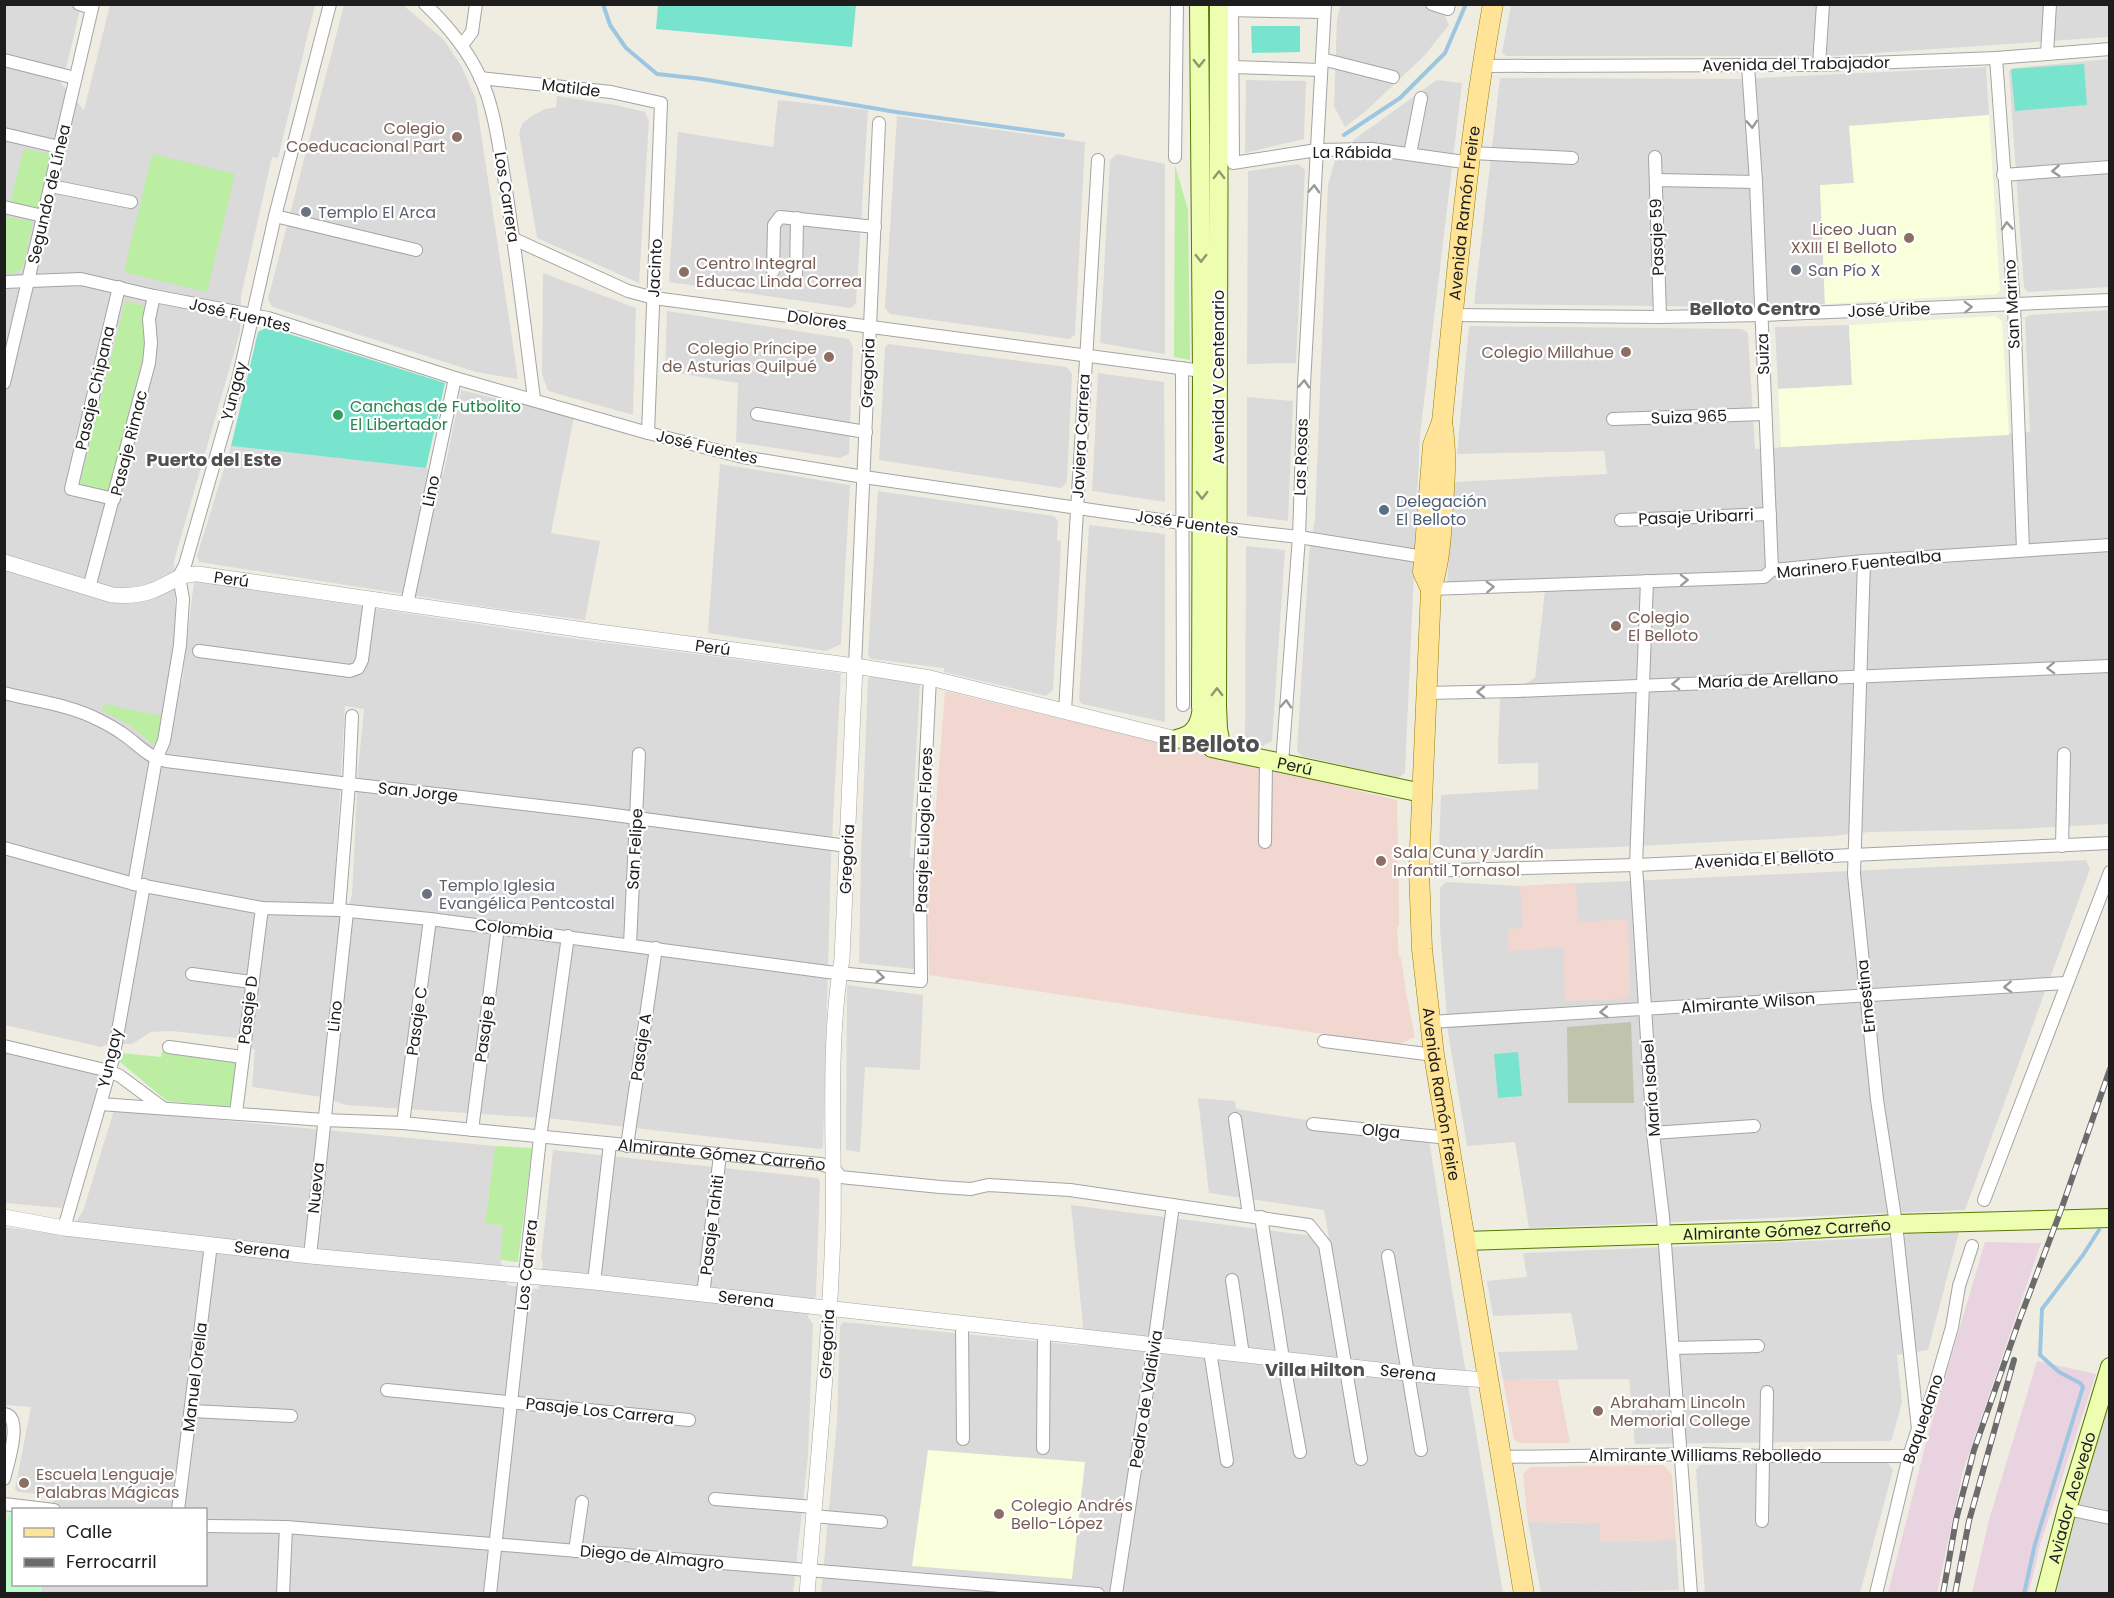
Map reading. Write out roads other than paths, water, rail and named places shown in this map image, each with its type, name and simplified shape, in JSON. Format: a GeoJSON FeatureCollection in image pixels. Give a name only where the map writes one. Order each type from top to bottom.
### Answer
{"type":"FeatureCollection","features":[{"type":"Feature","properties":{"kind":"main road","name":"Avenida V Centenario"},"geometry":{"type":"LineString","coordinates":[[1199,4],[1202,370],[1217,749]]}},
{"type":"Feature","properties":{"kind":"main road","name":"Avenida Ramón Freire"},"geometry":{"type":"LineString","coordinates":[[1433,583],[1423,572],[1433,445],[1442,422],[1482,66],[1493,4]]}},
{"type":"Feature","properties":{"kind":"main road","name":"Avenida V Centenario"},"geometry":{"type":"LineString","coordinates":[[1217,749],[1203,730],[1201,712],[1210,527],[1224,6]]}},
{"type":"Feature","properties":{"kind":"main road","name":"Avenida Ramón Freire"},"geometry":{"type":"LineString","coordinates":[[1442,422],[1446,445],[1438,565],[1433,583],[1426,693],[1419,871],[1422,949],[1434,1056],[1524,1593]]}},
{"type":"Feature","properties":{"kind":"main road"},"geometry":{"type":"LineString","coordinates":[[1176,739],[1187,737],[1195,730],[1201,712]]}},
{"type":"Feature","properties":{"kind":"main road","name":"Perú"},"geometry":{"type":"LineString","coordinates":[[1217,749],[1422,793]]}},
{"type":"Feature","properties":{"kind":"main road","name":"Almirante Gómez Carreño"},"geometry":{"type":"LineString","coordinates":[[1465,1241],[2109,1218]]}},
{"type":"Feature","properties":{"kind":"main road","name":"Aviador Acevedo"},"geometry":{"type":"LineString","coordinates":[[2045,1593],[2109,1367]]}},
{"type":"Feature","properties":{"kind":"street"},"geometry":{"type":"LineString","coordinates":[[79,4],[92,6]]}},
{"type":"Feature","properties":{"kind":"street","name":"Yungay"},"geometry":{"type":"LineString","coordinates":[[64,1228],[109,1071],[139,885],[156,759],[164,741],[180,645],[183,599],[179,576],[185,565],[238,380],[276,216],[330,4]]}},
{"type":"Feature","properties":{"kind":"street"},"geometry":{"type":"LineString","coordinates":[[425,4],[444,22],[462,45],[472,32],[476,4]]}},
{"type":"Feature","properties":{"kind":"street"},"geometry":{"type":"LineString","coordinates":[[1175,157],[1177,4]]}},
{"type":"Feature","properties":{"kind":"street"},"geometry":{"type":"LineString","coordinates":[[1432,4],[1449,7]]}},
{"type":"Feature","properties":{"kind":"street"},"geometry":{"type":"LineString","coordinates":[[1819,65],[1823,4]]}},
{"type":"Feature","properties":{"kind":"street"},"geometry":{"type":"LineString","coordinates":[[2047,54],[2050,4]]}},
{"type":"Feature","properties":{"kind":"street","name":"Segundo de Línea"},"geometry":{"type":"LineString","coordinates":[[5,381],[92,6]]}},
{"type":"Feature","properties":{"kind":"street"},"geometry":{"type":"LineString","coordinates":[[1325,8],[1224,6],[1232,67],[1322,65],[1393,77]]}},
{"type":"Feature","properties":{"kind":"street","name":"Las Rosas"},"geometry":{"type":"LineString","coordinates":[[1265,842],[1299,537],[1304,384],[1325,8]]}},
{"type":"Feature","properties":{"kind":"street","name":"Los Carrera"},"geometry":{"type":"LineString","coordinates":[[462,45],[480,78],[495,127],[514,239],[534,399]]}},
{"type":"Feature","properties":{"kind":"street","name":"Avenida del Trabajador"},"geometry":{"type":"LineString","coordinates":[[1482,66],[1819,65],[1996,58],[2109,49]]}},
{"type":"Feature","properties":{"kind":"street","name":"San Marino"},"geometry":{"type":"LineString","coordinates":[[1996,58],[2013,306],[2023,550]]}},
{"type":"Feature","properties":{"kind":"street"},"geometry":{"type":"LineString","coordinates":[[4,60],[75,78]]}},
{"type":"Feature","properties":{"kind":"street","name":"Suiza"},"geometry":{"type":"LineString","coordinates":[[1748,66],[1756,182],[1772,570]]}},
{"type":"Feature","properties":{"kind":"street","name":"La Rábida"},"geometry":{"type":"LineString","coordinates":[[1232,67],[1233,163],[1317,150],[1372,149],[1471,158],[1572,158]]}},
{"type":"Feature","properties":{"kind":"street","name":"Matilde"},"geometry":{"type":"LineString","coordinates":[[480,78],[611,92],[662,103]]}},
{"type":"Feature","properties":{"kind":"street"},"geometry":{"type":"LineString","coordinates":[[1410,154],[1421,98]]}},
{"type":"Feature","properties":{"kind":"street","name":"Jacinto"},"geometry":{"type":"LineString","coordinates":[[648,433],[662,103]]}},
{"type":"Feature","properties":{"kind":"street","name":"Gregoria"},"geometry":{"type":"LineString","coordinates":[[807,1593],[830,1309],[834,1059],[848,846],[879,123]]}},
{"type":"Feature","properties":{"kind":"street"},"geometry":{"type":"LineString","coordinates":[[4,134],[59,147]]}},
{"type":"Feature","properties":{"kind":"street","name":"Pasaje 59"},"geometry":{"type":"LineString","coordinates":[[1655,157],[1660,317]]}},
{"type":"Feature","properties":{"kind":"street","name":"Javiera Carrera"},"geometry":{"type":"LineString","coordinates":[[1065,711],[1098,160]]}},
{"type":"Feature","properties":{"kind":"street"},"geometry":{"type":"LineString","coordinates":[[2003,175],[2109,167]]}},
{"type":"Feature","properties":{"kind":"street"},"geometry":{"type":"LineString","coordinates":[[1656,180],[1756,182]]}},
{"type":"Feature","properties":{"kind":"street"},"geometry":{"type":"LineString","coordinates":[[51,186],[131,202]]}},
{"type":"Feature","properties":{"kind":"street"},"geometry":{"type":"LineString","coordinates":[[4,207],[43,216]]}},
{"type":"Feature","properties":{"kind":"street"},"geometry":{"type":"LineString","coordinates":[[276,216],[417,250]]}},
{"type":"Feature","properties":{"kind":"street"},"geometry":{"type":"LineString","coordinates":[[772,271],[774,225],[780,217],[875,227]]}},
{"type":"Feature","properties":{"kind":"street"},"geometry":{"type":"LineString","coordinates":[[796,278],[797,218]]}},
{"type":"Feature","properties":{"kind":"street","name":"Dolores"},"geometry":{"type":"LineString","coordinates":[[514,239],[628,291],[654,298],[1202,370]]}},
{"type":"Feature","properties":{"kind":"street","name":"José Fuentes"},"geometry":{"type":"LineString","coordinates":[[4,282],[81,279],[268,318],[455,378],[648,433],[743,457],[864,477],[1210,527],[1299,537],[1424,557]]}},
{"type":"Feature","properties":{"kind":"street","name":"Pasaje Chipana"},"geometry":{"type":"LineString","coordinates":[[114,499],[66,488],[119,287]]}},
{"type":"Feature","properties":{"kind":"street","name":"Pasaje Rimac"},"geometry":{"type":"LineString","coordinates":[[89,588],[149,363],[151,343],[149,319],[154,296]]}},
{"type":"Feature","properties":{"kind":"street","name":"José Uribe"},"geometry":{"type":"LineString","coordinates":[[1453,315],[1660,317],[1762,315],[2013,306],[2109,300]]}},
{"type":"Feature","properties":{"kind":"street"},"geometry":{"type":"LineString","coordinates":[[1182,368],[1183,705]]}},
{"type":"Feature","properties":{"kind":"street","name":"Lino"},"geometry":{"type":"LineString","coordinates":[[407,604],[455,378]]}},
{"type":"Feature","properties":{"kind":"street"},"geometry":{"type":"LineString","coordinates":[[757,414],[866,432]]}},
{"type":"Feature","properties":{"kind":"street","name":"Suiza 965"},"geometry":{"type":"LineString","coordinates":[[1613,419],[1765,414]]}},
{"type":"Feature","properties":{"kind":"street","name":"Pasaje Uribarri"},"geometry":{"type":"LineString","coordinates":[[1621,520],[1770,514]]}},
{"type":"Feature","properties":{"kind":"street","name":"Marinero Fuentealba"},"geometry":{"type":"LineString","coordinates":[[1433,583],[1647,581],[1764,577],[1772,570],[1864,561],[2109,544]]}},
{"type":"Feature","properties":{"kind":"street","name":"Ernestina"},"geometry":{"type":"LineString","coordinates":[[1864,561],[1854,855],[1877,1100],[1896,1224],[1918,1429]]}},
{"type":"Feature","properties":{"kind":"street","name":"Perú"},"geometry":{"type":"LineString","coordinates":[[4,562],[112,595],[135,595],[156,590],[179,576],[198,574],[855,666],[930,678],[1217,749]]}},
{"type":"Feature","properties":{"kind":"street","name":"María Isabel"},"geometry":{"type":"LineString","coordinates":[[1647,581],[1636,865],[1653,1132],[1664,1234],[1691,1593]]}},
{"type":"Feature","properties":{"kind":"street"},"geometry":{"type":"LineString","coordinates":[[199,651],[350,670],[358,668],[362,660],[370,599]]}},
{"type":"Feature","properties":{"kind":"street","name":"María de Arellano"},"geometry":{"type":"LineString","coordinates":[[1426,693],[2109,666]]}},
{"type":"Feature","properties":{"kind":"street","name":"Pasaje Eulogio Flores"},"geometry":{"type":"LineString","coordinates":[[921,981],[920,876],[930,678]]}},
{"type":"Feature","properties":{"kind":"street","name":"San Jorge"},"geometry":{"type":"LineString","coordinates":[[4,693],[97,718],[124,734],[138,748],[156,759],[848,846]]}},
{"type":"Feature","properties":{"kind":"street","name":"Lino"},"geometry":{"type":"LineString","coordinates":[[324,1120],[343,911],[352,716]]}},
{"type":"Feature","properties":{"kind":"street","name":"San Felipe"},"geometry":{"type":"LineString","coordinates":[[630,944],[639,754]]}},
{"type":"Feature","properties":{"kind":"street"},"geometry":{"type":"LineString","coordinates":[[2062,846],[2064,754]]}},
{"type":"Feature","properties":{"kind":"street","name":"Avenida El Belloto"},"geometry":{"type":"LineString","coordinates":[[1419,871],[1636,865],[2109,843]]}},
{"type":"Feature","properties":{"kind":"street","name":"Colombia"},"geometry":{"type":"LineString","coordinates":[[4,848],[139,885],[262,908],[343,911],[430,919],[840,973],[921,981]]}},
{"type":"Feature","properties":{"kind":"street"},"geometry":{"type":"LineString","coordinates":[[1984,1200],[2109,872]]}},
{"type":"Feature","properties":{"kind":"street","name":"Pasaje D"},"geometry":{"type":"LineString","coordinates":[[236,1113],[262,908]]}},
{"type":"Feature","properties":{"kind":"street","name":"Pasaje C"},"geometry":{"type":"LineString","coordinates":[[403,1123],[430,919]]}},
{"type":"Feature","properties":{"kind":"street","name":"Pasaje B"},"geometry":{"type":"LineString","coordinates":[[472,1130],[498,927]]}},
{"type":"Feature","properties":{"kind":"street","name":"Los Carrera"},"geometry":{"type":"LineString","coordinates":[[490,1593],[540,1138],[568,936]]}},
{"type":"Feature","properties":{"kind":"street","name":"Pasaje A"},"geometry":{"type":"LineString","coordinates":[[627,1146],[656,948]]}},
{"type":"Feature","properties":{"kind":"street"},"geometry":{"type":"LineString","coordinates":[[192,974],[251,982]]}},
{"type":"Feature","properties":{"kind":"street","name":"Almirante Wilson"},"geometry":{"type":"LineString","coordinates":[[1430,1022],[2066,984]]}},
{"type":"Feature","properties":{"kind":"street"},"geometry":{"type":"LineString","coordinates":[[1324,1041],[1434,1056]]}},
{"type":"Feature","properties":{"kind":"street"},"geometry":{"type":"LineString","coordinates":[[4,1046],[109,1071],[120,1076],[163,1108]]}},
{"type":"Feature","properties":{"kind":"street"},"geometry":{"type":"LineString","coordinates":[[169,1047],[242,1057]]}},
{"type":"Feature","properties":{"kind":"street","name":"Almirante Gómez Carreño"},"geometry":{"type":"LineString","coordinates":[[100,1104],[324,1120],[403,1123],[821,1164],[834,1168],[841,1177],[861,1180],[940,1187],[971,1188],[988,1185],[1070,1190],[1309,1225],[1325,1245],[1346,1366]]}},
{"type":"Feature","properties":{"kind":"street"},"geometry":{"type":"LineString","coordinates":[[1235,1119],[1300,1452]]}},
{"type":"Feature","properties":{"kind":"street","name":"Nueva"},"geometry":{"type":"LineString","coordinates":[[310,1256],[324,1120]]}},
{"type":"Feature","properties":{"kind":"street","name":"Olga"},"geometry":{"type":"LineString","coordinates":[[1313,1124],[1449,1138]]}},
{"type":"Feature","properties":{"kind":"street"},"geometry":{"type":"LineString","coordinates":[[1653,1132],[1754,1126]]}},
{"type":"Feature","properties":{"kind":"street"},"geometry":{"type":"LineString","coordinates":[[594,1282],[610,1144]]}},
{"type":"Feature","properties":{"kind":"street","name":"Pasaje Tahiti"},"geometry":{"type":"LineString","coordinates":[[703,1295],[720,1155]]}},
{"type":"Feature","properties":{"kind":"street","name":"Pedro de Valdivia"},"geometry":{"type":"LineString","coordinates":[[1116,1593],[1173,1205]]}},
{"type":"Feature","properties":{"kind":"street","name":"Serena"},"geometry":{"type":"LineString","coordinates":[[4,1217],[64,1228],[310,1256],[594,1282],[1487,1380]]}},
{"type":"Feature","properties":{"kind":"street","name":"Manuel Orella"},"geometry":{"type":"LineString","coordinates":[[178,1508],[192,1412],[211,1244]]}},
{"type":"Feature","properties":{"kind":"street","name":"Baquedano"},"geometry":{"type":"LineString","coordinates":[[1876,1593],[1909,1456],[1935,1386],[1952,1327],[1959,1286],[1972,1246]]}},
{"type":"Feature","properties":{"kind":"street"},"geometry":{"type":"LineString","coordinates":[[1388,1257],[1421,1450]]}},
{"type":"Feature","properties":{"kind":"street"},"geometry":{"type":"LineString","coordinates":[[1232,1280],[1243,1355]]}},
{"type":"Feature","properties":{"kind":"street"},"geometry":{"type":"LineString","coordinates":[[962,1323],[963,1439]]}},
{"type":"Feature","properties":{"kind":"street"},"geometry":{"type":"LineString","coordinates":[[1043,1448],[1044,1333]]}},
{"type":"Feature","properties":{"kind":"street"},"geometry":{"type":"LineString","coordinates":[[1673,1348],[1758,1346]]}},
{"type":"Feature","properties":{"kind":"street"},"geometry":{"type":"LineString","coordinates":[[1210,1351],[1227,1461]]}},
{"type":"Feature","properties":{"kind":"street"},"geometry":{"type":"LineString","coordinates":[[1346,1366],[1361,1459]]}},
{"type":"Feature","properties":{"kind":"street","name":"Pasaje Los Carrera"},"geometry":{"type":"LineString","coordinates":[[387,1390],[689,1420]]}},
{"type":"Feature","properties":{"kind":"street"},"geometry":{"type":"LineString","coordinates":[[1762,1521],[1767,1392]]}},
{"type":"Feature","properties":{"kind":"street"},"geometry":{"type":"LineString","coordinates":[[192,1412],[291,1416]]}},
{"type":"Feature","properties":{"kind":"street"},"geometry":{"type":"LineString","coordinates":[[4,1479],[14,1431],[14,1422],[7,1414]]}},
{"type":"Feature","properties":{"kind":"street","name":"Almirante Williams Rebolledo"},"geometry":{"type":"LineString","coordinates":[[1501,1457],[1681,1454],[1909,1456]]}},
{"type":"Feature","properties":{"kind":"street"},"geometry":{"type":"LineString","coordinates":[[715,1498],[881,1522]]}},
{"type":"Feature","properties":{"kind":"street"},"geometry":{"type":"LineString","coordinates":[[575,1551],[582,1502]]}},
{"type":"Feature","properties":{"kind":"street"},"geometry":{"type":"LineString","coordinates":[[4,1504],[44,1508]]}},
{"type":"Feature","properties":{"kind":"street"},"geometry":{"type":"LineString","coordinates":[[2067,1509],[2109,1518]]}},
{"type":"Feature","properties":{"kind":"street","name":"Diego de Almagro"},"geometry":{"type":"LineString","coordinates":[[207,1526],[286,1527],[1098,1593]]}},
{"type":"Feature","properties":{"kind":"street"},"geometry":{"type":"LineString","coordinates":[[283,1593],[286,1527]]}},
{"type":"Feature","properties":{"kind":"waterway"},"geometry":{"type":"LineString","coordinates":[[603,4],[610,25],[626,48],[657,74],[702,79],[896,112],[1063,135]]}},
{"type":"Feature","properties":{"kind":"waterway"},"geometry":{"type":"LineString","coordinates":[[1344,135],[1400,98],[1445,53],[1466,4]]}},
{"type":"Feature","properties":{"kind":"waterway"},"geometry":{"type":"LineString","coordinates":[[2024,1594],[2035,1544],[2083,1387],[2080,1383],[2059,1372],[2040,1355],[2042,1309],[2099,1230]]}},
{"type":"Feature","properties":{"kind":"railway"},"geometry":{"type":"LineString","coordinates":[[1943,1594],[1956,1520],[1974,1450],[2110,1069]]}},
{"type":"Feature","properties":{"kind":"railway"},"geometry":{"type":"LineString","coordinates":[[1955,1594],[1969,1521],[2014,1360]]}},
{"type":"Feature","properties":{"kind":"place","name":"Colegio Coeducacional Part"},"geometry":{"type":"Point","coordinates":[457,137]}},
{"type":"Feature","properties":{"kind":"place","name":"Templo El Arca"},"geometry":{"type":"Point","coordinates":[306,212]}},
{"type":"Feature","properties":{"kind":"place","name":"Liceo Juan XXIII El Belloto"},"geometry":{"type":"Point","coordinates":[1909,238]}},
{"type":"Feature","properties":{"kind":"place","name":"San Pío X"},"geometry":{"type":"Point","coordinates":[1796,270]}},
{"type":"Feature","properties":{"kind":"place","name":"Centro Integral Educac Linda Correa"},"geometry":{"type":"Point","coordinates":[684,272]}},
{"type":"Feature","properties":{"kind":"place","name":"Colegio Millahue"},"geometry":{"type":"Point","coordinates":[1626,352]}},
{"type":"Feature","properties":{"kind":"place","name":"Colegio Príncipe de Asturias Quilpué"},"geometry":{"type":"Point","coordinates":[829,357]}},
{"type":"Feature","properties":{"kind":"place","name":"Canchas de Futbolito El Libertador"},"geometry":{"type":"Point","coordinates":[338,415]}},
{"type":"Feature","properties":{"kind":"place","name":"Delegación El Belloto"},"geometry":{"type":"Point","coordinates":[1384,510]}},
{"type":"Feature","properties":{"kind":"place","name":"Colegio El Belloto"},"geometry":{"type":"Point","coordinates":[1616,626]}},
{"type":"Feature","properties":{"kind":"place","name":"Sala Cuna y Jardín Infantil Tornasol"},"geometry":{"type":"Point","coordinates":[1381,861]}},
{"type":"Feature","properties":{"kind":"place","name":"Templo Iglesia Evangélica Pentcostal"},"geometry":{"type":"Point","coordinates":[427,894]}},
{"type":"Feature","properties":{"kind":"place","name":"Abraham Lincoln Memorial College"},"geometry":{"type":"Point","coordinates":[1598,1411]}},
{"type":"Feature","properties":{"kind":"place","name":"Escuela Lenguaje Palabras Mágicas"},"geometry":{"type":"Point","coordinates":[24,1483]}},
{"type":"Feature","properties":{"kind":"place","name":"Colegio Andrés Bello-López"},"geometry":{"type":"Point","coordinates":[999,1514]}},
{"type":"Feature","properties":{"kind":"district","name":"Belloto Centro"},"geometry":{"type":"Point","coordinates":[1755,308]}},
{"type":"Feature","properties":{"kind":"district","name":"Puerto del Este"},"geometry":{"type":"Point","coordinates":[214,459]}},
{"type":"Feature","properties":{"kind":"district","name":"El Belloto"},"geometry":{"type":"Point","coordinates":[1209,744]}},
{"type":"Feature","properties":{"kind":"district","name":"Villa Hilton"},"geometry":{"type":"Point","coordinates":[1315,1369]}}]}
